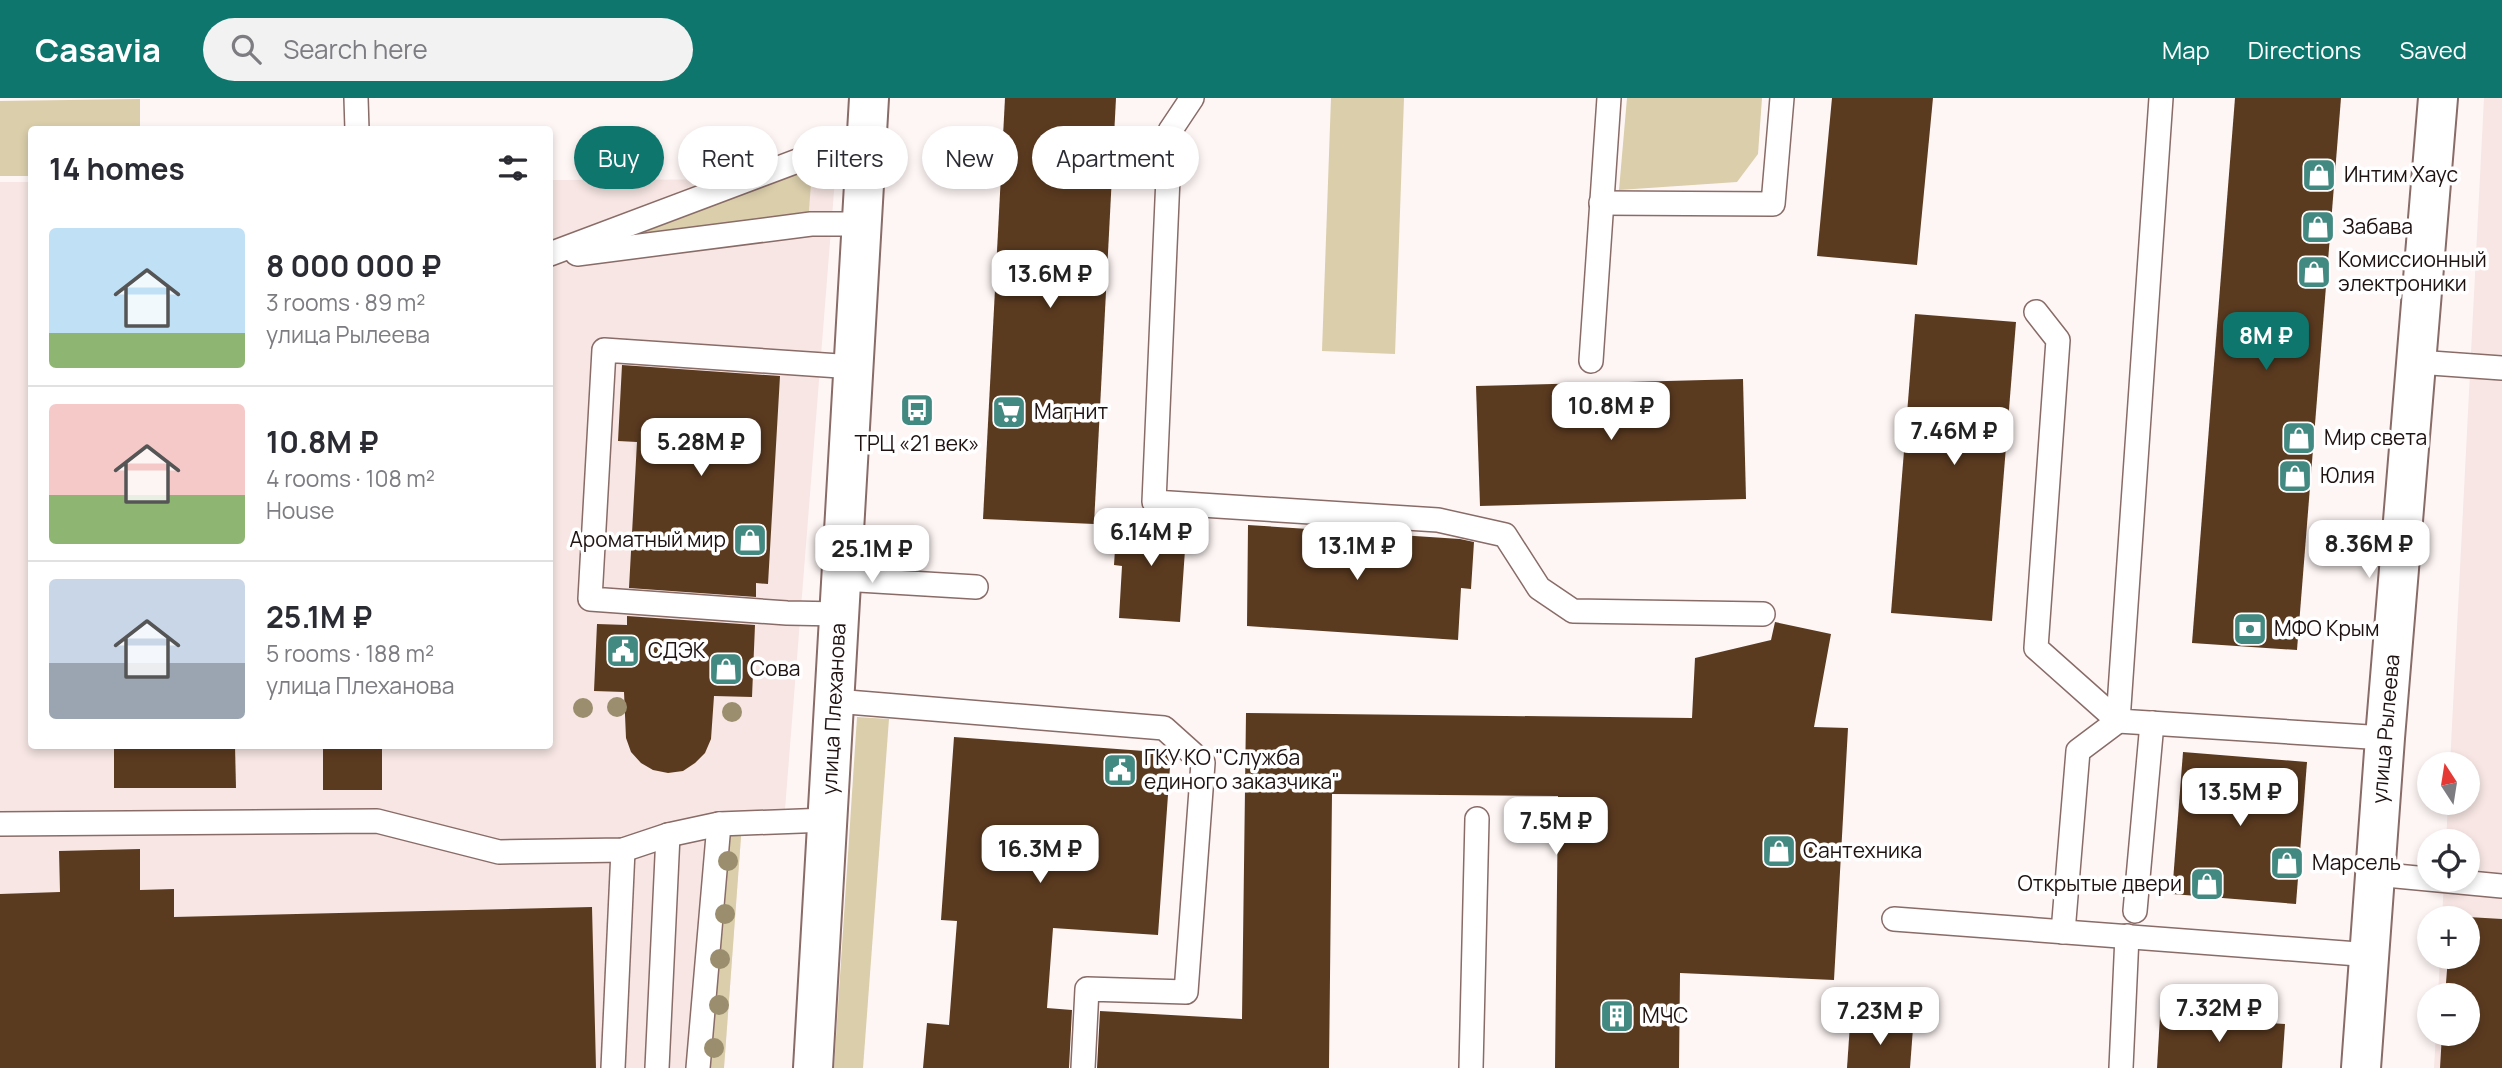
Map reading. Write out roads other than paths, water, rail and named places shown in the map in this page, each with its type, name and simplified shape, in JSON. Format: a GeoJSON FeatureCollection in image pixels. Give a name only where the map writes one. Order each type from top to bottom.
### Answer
{"type":"FeatureCollection","features":[{"type":"Feature","properties":{"kind":"main road","name":"улица Плеханова"},"geometry":{"type":"LineString","coordinates":[[867,126],[869,98]]}},
{"type":"Feature","properties":{"kind":"main road","name":"улица Рылеева"},"geometry":{"type":"LineString","coordinates":[[2361,1068],[2385,738],[2438,98]]}},
{"type":"Feature","properties":{"kind":"main road","name":"улица Плеханова"},"geometry":{"type":"LineString","coordinates":[[813,1068],[864,189]]}},
{"type":"Feature","properties":{"kind":"lane"},"geometry":{"type":"LineString","coordinates":[[356,98],[357,126]]}},
{"type":"Feature","properties":{"kind":"lane"},"geometry":{"type":"LineString","coordinates":[[1192,98],[1170,131],[1154,502],[1438,520],[1506,535],[1539,588],[1573,611],[1763,614]]}},
{"type":"Feature","properties":{"kind":"lane"},"geometry":{"type":"LineString","coordinates":[[1591,361],[1609,98]]}},
{"type":"Feature","properties":{"kind":"lane"},"geometry":{"type":"LineString","coordinates":[[1601,204],[1773,204],[1782,98]]}},
{"type":"Feature","properties":{"kind":"lane"},"geometry":{"type":"LineString","coordinates":[[2063,932],[2078,751],[2118,721],[2161,98]]}},
{"type":"Feature","properties":{"kind":"lane"},"geometry":{"type":"LineString","coordinates":[[553,255],[792,163]]}},
{"type":"Feature","properties":{"kind":"lane"},"geometry":{"type":"LineString","coordinates":[[553,256],[811,224],[863,224]]}},
{"type":"Feature","properties":{"kind":"lane"},"geometry":{"type":"LineString","coordinates":[[2036,312],[2058,340],[2036,648],[2118,721],[2385,738]]}},
{"type":"Feature","properties":{"kind":"lane"},"geometry":{"type":"LineString","coordinates":[[854,367],[604,351],[590,599],[787,613],[841,597],[976,587]]}},
{"type":"Feature","properties":{"kind":"lane"},"geometry":{"type":"LineString","coordinates":[[2417,362],[2502,368]]}},
{"type":"Feature","properties":{"kind":"lane"},"geometry":{"type":"LineString","coordinates":[[835,701],[1164,728],[1203,763],[1186,992],[1087,989],[1083,1068]]}},
{"type":"Feature","properties":{"kind":"lane"},"geometry":{"type":"LineString","coordinates":[[2135,911],[2152,723]]}},
{"type":"Feature","properties":{"kind":"lane"},"geometry":{"type":"LineString","coordinates":[[1471,1068],[1477,819]]}},
{"type":"Feature","properties":{"kind":"lane"},"geometry":{"type":"LineString","coordinates":[[0,824],[377,821],[499,852],[623,850],[668,835],[719,824],[827,820]]}},
{"type":"Feature","properties":{"kind":"lane"},"geometry":{"type":"LineString","coordinates":[[698,1068],[719,824]]}},
{"type":"Feature","properties":{"kind":"lane"},"geometry":{"type":"LineString","coordinates":[[657,1068],[668,835]]}},
{"type":"Feature","properties":{"kind":"lane"},"geometry":{"type":"LineString","coordinates":[[613,1068],[623,850]]}},
{"type":"Feature","properties":{"kind":"lane"},"geometry":{"type":"LineString","coordinates":[[2375,874],[2502,886]]}},
{"type":"Feature","properties":{"kind":"lane"},"geometry":{"type":"LineString","coordinates":[[1894,919],[2371,954]]}},
{"type":"Feature","properties":{"kind":"lane"},"geometry":{"type":"LineString","coordinates":[[2121,1068],[2127,936]]}},
{"type":"Feature","properties":{"kind":"place","name":"Интим Хаус"},"geometry":{"type":"Point","coordinates":[2319,175]}},
{"type":"Feature","properties":{"kind":"place","name":"Забава"},"geometry":{"type":"Point","coordinates":[2318,227]}},
{"type":"Feature","properties":{"kind":"place","name":"Комиссионный электроники"},"geometry":{"type":"Point","coordinates":[2314,272]}},
{"type":"Feature","properties":{"kind":"place","name":"ТРЦ «21 век»"},"geometry":{"type":"Point","coordinates":[917,410]}},
{"type":"Feature","properties":{"kind":"place","name":"Магнит"},"geometry":{"type":"Point","coordinates":[1009,412]}},
{"type":"Feature","properties":{"kind":"place","name":"Мир света"},"geometry":{"type":"Point","coordinates":[2299,438]}},
{"type":"Feature","properties":{"kind":"place","name":"Юлия"},"geometry":{"type":"Point","coordinates":[2295,476]}},
{"type":"Feature","properties":{"kind":"place","name":"Ароматный мир"},"geometry":{"type":"Point","coordinates":[750,540]}},
{"type":"Feature","properties":{"kind":"place","name":"МФО Крым"},"geometry":{"type":"Point","coordinates":[2250,629]}},
{"type":"Feature","properties":{"kind":"place","name":"СДЭК"},"geometry":{"type":"Point","coordinates":[623,651]}},
{"type":"Feature","properties":{"kind":"place","name":"Сова"},"geometry":{"type":"Point","coordinates":[726,669]}},
{"type":"Feature","properties":{"kind":"place","name":"ГКУ КО \"Служба единого заказчика\""},"geometry":{"type":"Point","coordinates":[1120,770]}},
{"type":"Feature","properties":{"kind":"place","name":"Сантехника"},"geometry":{"type":"Point","coordinates":[1779,851]}},
{"type":"Feature","properties":{"kind":"place","name":"Марсель"},"geometry":{"type":"Point","coordinates":[2287,863]}},
{"type":"Feature","properties":{"kind":"place","name":"Открытые двери"},"geometry":{"type":"Point","coordinates":[2207,884]}},
{"type":"Feature","properties":{"kind":"place","name":"МЧС"},"geometry":{"type":"Point","coordinates":[1617,1016]}}]}
